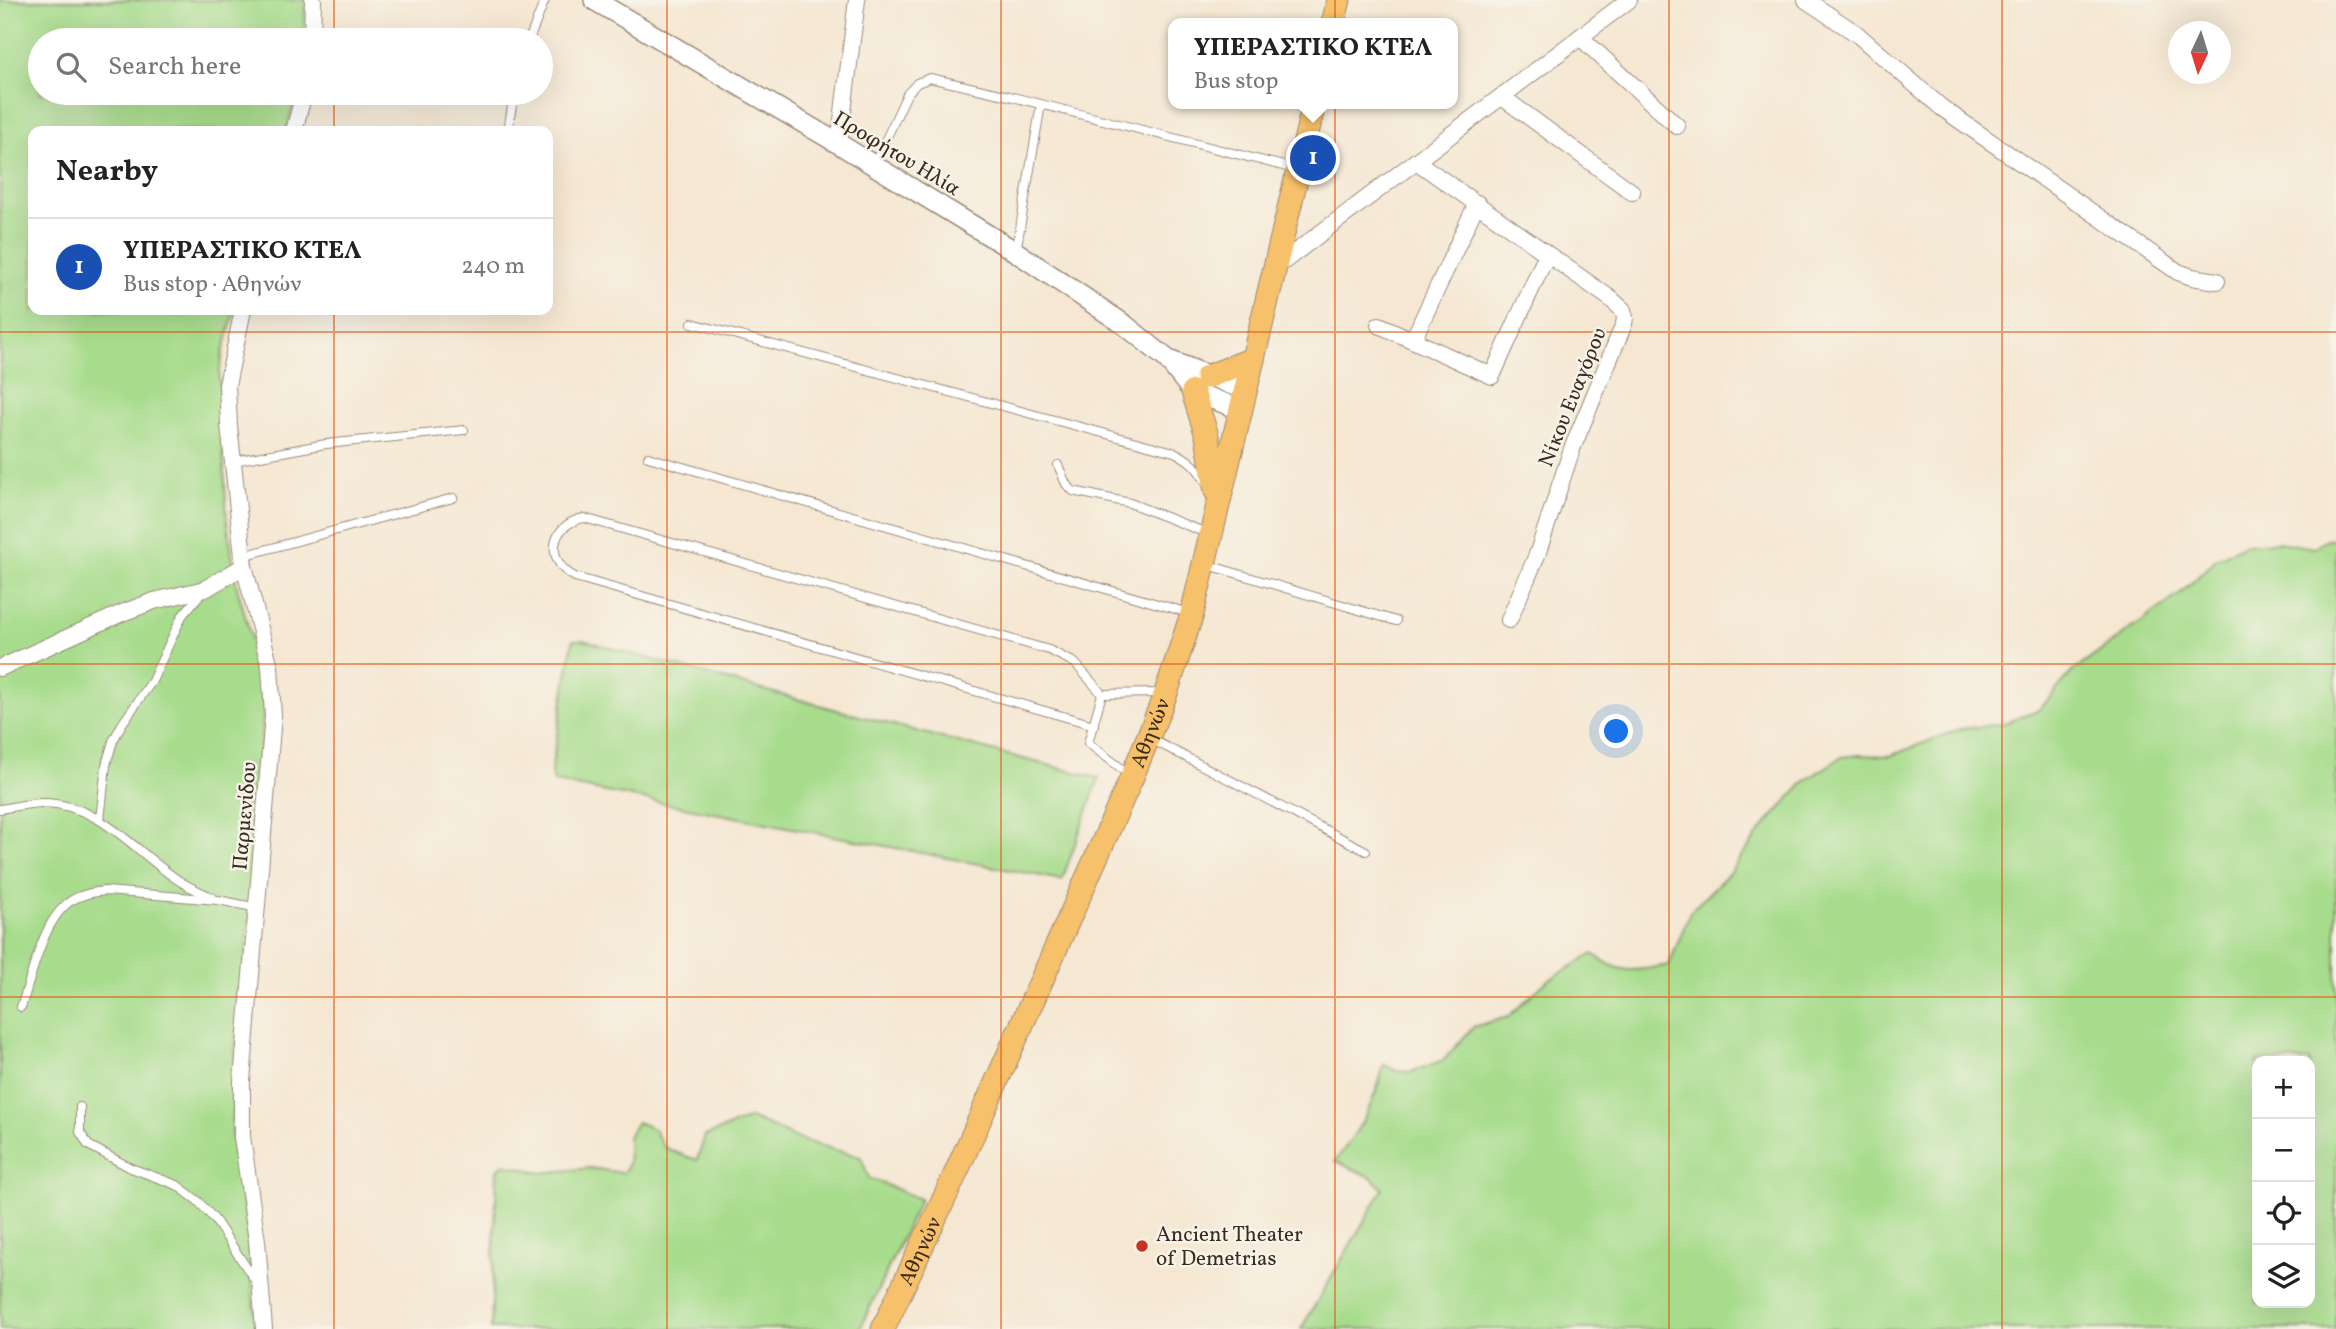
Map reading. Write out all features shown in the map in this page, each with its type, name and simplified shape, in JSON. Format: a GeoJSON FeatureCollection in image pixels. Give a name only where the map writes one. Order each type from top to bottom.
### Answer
{"type":"FeatureCollection","features":[{"type":"Feature","properties":{"kind":"main road"},"geometry":{"type":"LineString","coordinates":[[1334,18],[1339,0]]}},
{"type":"Feature","properties":{"kind":"main road","name":"Αθηνών"},"geometry":{"type":"LineString","coordinates":[[883,1329],[950,1186],[1132,777],[1166,693],[1205,564],[1217,504],[1313,109]]}},
{"type":"Feature","properties":{"kind":"main road"},"geometry":{"type":"LineString","coordinates":[[1217,504],[1200,384],[1253,359]]}},
{"type":"Feature","properties":{"kind":"street"},"geometry":{"type":"LineString","coordinates":[[312,28],[313,0]]}},
{"type":"Feature","properties":{"kind":"street","name":"Προφήτου Ηλία"},"geometry":{"type":"LineString","coordinates":[[594,0],[1016,252],[1125,325],[1200,384]]}},
{"type":"Feature","properties":{"kind":"street"},"geometry":{"type":"LineString","coordinates":[[839,144],[857,0]]}},
{"type":"Feature","properties":{"kind":"street"},"geometry":{"type":"LineString","coordinates":[[1276,267],[1629,0]]}},
{"type":"Feature","properties":{"kind":"street"},"geometry":{"type":"LineString","coordinates":[[1806,0],[1857,34],[1942,108],[2178,272],[2217,281]]}},
{"type":"Feature","properties":{"kind":"street"},"geometry":{"type":"LineString","coordinates":[[1580,37],[1677,126]]}},
{"type":"Feature","properties":{"kind":"street"},"geometry":{"type":"LineString","coordinates":[[1502,97],[1632,192]]}},
{"type":"Feature","properties":{"kind":"street"},"geometry":{"type":"LineString","coordinates":[[295,126],[301,105]]}},
{"type":"Feature","properties":{"kind":"street","name":"Νίκου Ευαγόρου"},"geometry":{"type":"LineString","coordinates":[[1416,161],[1618,304],[1625,318],[1572,449],[1537,555],[1509,620]]}},
{"type":"Feature","properties":{"kind":"street"},"geometry":{"type":"LineString","coordinates":[[1413,340],[1476,203]]}},
{"type":"Feature","properties":{"kind":"street"},"geometry":{"type":"LineString","coordinates":[[1379,325],[1492,376],[1547,254]]}},
{"type":"Feature","properties":{"kind":"street","name":"Παρμενίδου"},"geometry":{"type":"LineString","coordinates":[[242,315],[227,385],[229,425],[244,561],[270,667],[273,690],[241,1106],[242,1137],[257,1241],[264,1329]]}},
{"type":"Feature","properties":{"kind":"street"},"geometry":{"type":"LineString","coordinates":[[1200,384],[1242,400]]}},
{"type":"Feature","properties":{"kind":"street"},"geometry":{"type":"LineString","coordinates":[[0,668],[122,613],[154,601],[205,589],[244,561]]}},
{"type":"Feature","properties":{"kind":"lane"},"geometry":{"type":"LineString","coordinates":[[534,28],[545,0]]}},
{"type":"Feature","properties":{"kind":"lane"},"geometry":{"type":"LineString","coordinates":[[874,165],[908,94],[917,83],[930,78],[1298,169]]}},
{"type":"Feature","properties":{"kind":"lane"},"geometry":{"type":"LineString","coordinates":[[1016,252],[1041,104]]}},
{"type":"Feature","properties":{"kind":"lane"},"geometry":{"type":"LineString","coordinates":[[509,126],[512,105]]}},
{"type":"Feature","properties":{"kind":"lane"},"geometry":{"type":"LineString","coordinates":[[692,323],[1174,452],[1189,459],[1199,469],[1217,504]]}},
{"type":"Feature","properties":{"kind":"lane"},"geometry":{"type":"LineString","coordinates":[[234,461],[326,444],[464,430]]}},
{"type":"Feature","properties":{"kind":"lane"},"geometry":{"type":"LineString","coordinates":[[648,457],[1192,614]]}},
{"type":"Feature","properties":{"kind":"lane"},"geometry":{"type":"LineString","coordinates":[[1058,465],[1066,484],[1073,491],[1130,503],[1211,535]]}},
{"type":"Feature","properties":{"kind":"lane"},"geometry":{"type":"LineString","coordinates":[[244,561],[453,498]]}},
{"type":"Feature","properties":{"kind":"lane"},"geometry":{"type":"LineString","coordinates":[[1094,725],[575,577],[556,559],[556,541],[569,523],[584,518],[1049,650],[1075,663],[1102,694],[1166,693]]}},
{"type":"Feature","properties":{"kind":"lane"},"geometry":{"type":"LineString","coordinates":[[1205,564],[1396,621]]}},
{"type":"Feature","properties":{"kind":"lane"},"geometry":{"type":"LineString","coordinates":[[100,820],[106,765],[113,741],[152,681],[182,616],[205,589]]}},
{"type":"Feature","properties":{"kind":"lane"},"geometry":{"type":"LineString","coordinates":[[1102,694],[1088,744],[1132,777]]}},
{"type":"Feature","properties":{"kind":"lane"},"geometry":{"type":"LineString","coordinates":[[1149,738],[1366,850]]}},
{"type":"Feature","properties":{"kind":"lane"},"geometry":{"type":"LineString","coordinates":[[0,809],[42,803],[91,814],[118,830],[178,880],[218,900]]}},
{"type":"Feature","properties":{"kind":"lane"},"geometry":{"type":"LineString","coordinates":[[21,1007],[40,946],[61,909],[69,901],[89,893],[106,891],[218,900],[258,908]]}},
{"type":"Feature","properties":{"kind":"lane"},"geometry":{"type":"LineString","coordinates":[[80,1107],[80,1132],[88,1145],[131,1168],[177,1185],[198,1201],[215,1220],[260,1288]]}},
{"type":"Feature","properties":{"kind":"green space"},"geometry":{"type":"Polygon","coordinates":[[[0,0],[305,0],[304,28],[28,28],[28,105],[294,105],[287,126],[28,126],[28,315],[234,315],[219,376],[227,520],[237,587],[257,658],[264,707],[250,917],[233,1068],[232,1107],[232,1137],[247,1226],[256,1329],[0,1329],[0,0]]]}},
{"type":"Feature","properties":{"kind":"green space"},"geometry":{"type":"Polygon","coordinates":[[[2326,539],[2336,540],[2336,1329],[1301,1329],[1383,1189],[1371,1177],[1335,1161],[1365,1116],[1384,1065],[1397,1071],[1411,1072],[1444,1060],[1473,1027],[1508,1017],[1547,981],[1593,954],[1621,969],[1647,969],[1669,965],[1690,912],[1730,872],[1763,828],[1806,780],[1842,757],[1890,756],[1960,729],[2003,724],[2040,709],[2072,672],[2180,594],[2216,559],[2245,544],[2278,542],[2315,548],[2326,539]]]}},
{"type":"Feature","properties":{"kind":"green space"},"geometry":{"type":"Polygon","coordinates":[[[573,640],[583,640],[840,711],[1099,778],[1062,880],[554,782],[551,772],[573,640]]]}},
{"type":"Feature","properties":{"kind":"green space"},"geometry":{"type":"Polygon","coordinates":[[[750,1118],[801,1140],[861,1157],[869,1178],[920,1199],[860,1329],[491,1329],[497,1170],[504,1164],[542,1173],[590,1168],[622,1173],[628,1161],[629,1136],[637,1122],[654,1129],[663,1146],[697,1160],[705,1136],[750,1118]]]}},
{"type":"Feature","properties":{"kind":"place","name":"ΥΠΕΡΑΣΤΙΚΟ ΚΤΕΛ"},"geometry":{"type":"Point","coordinates":[1313,158]}},
{"type":"Feature","properties":{"kind":"place","name":"Ancient Theater of Demetrias"},"geometry":{"type":"Point","coordinates":[1142,1246]}}]}
